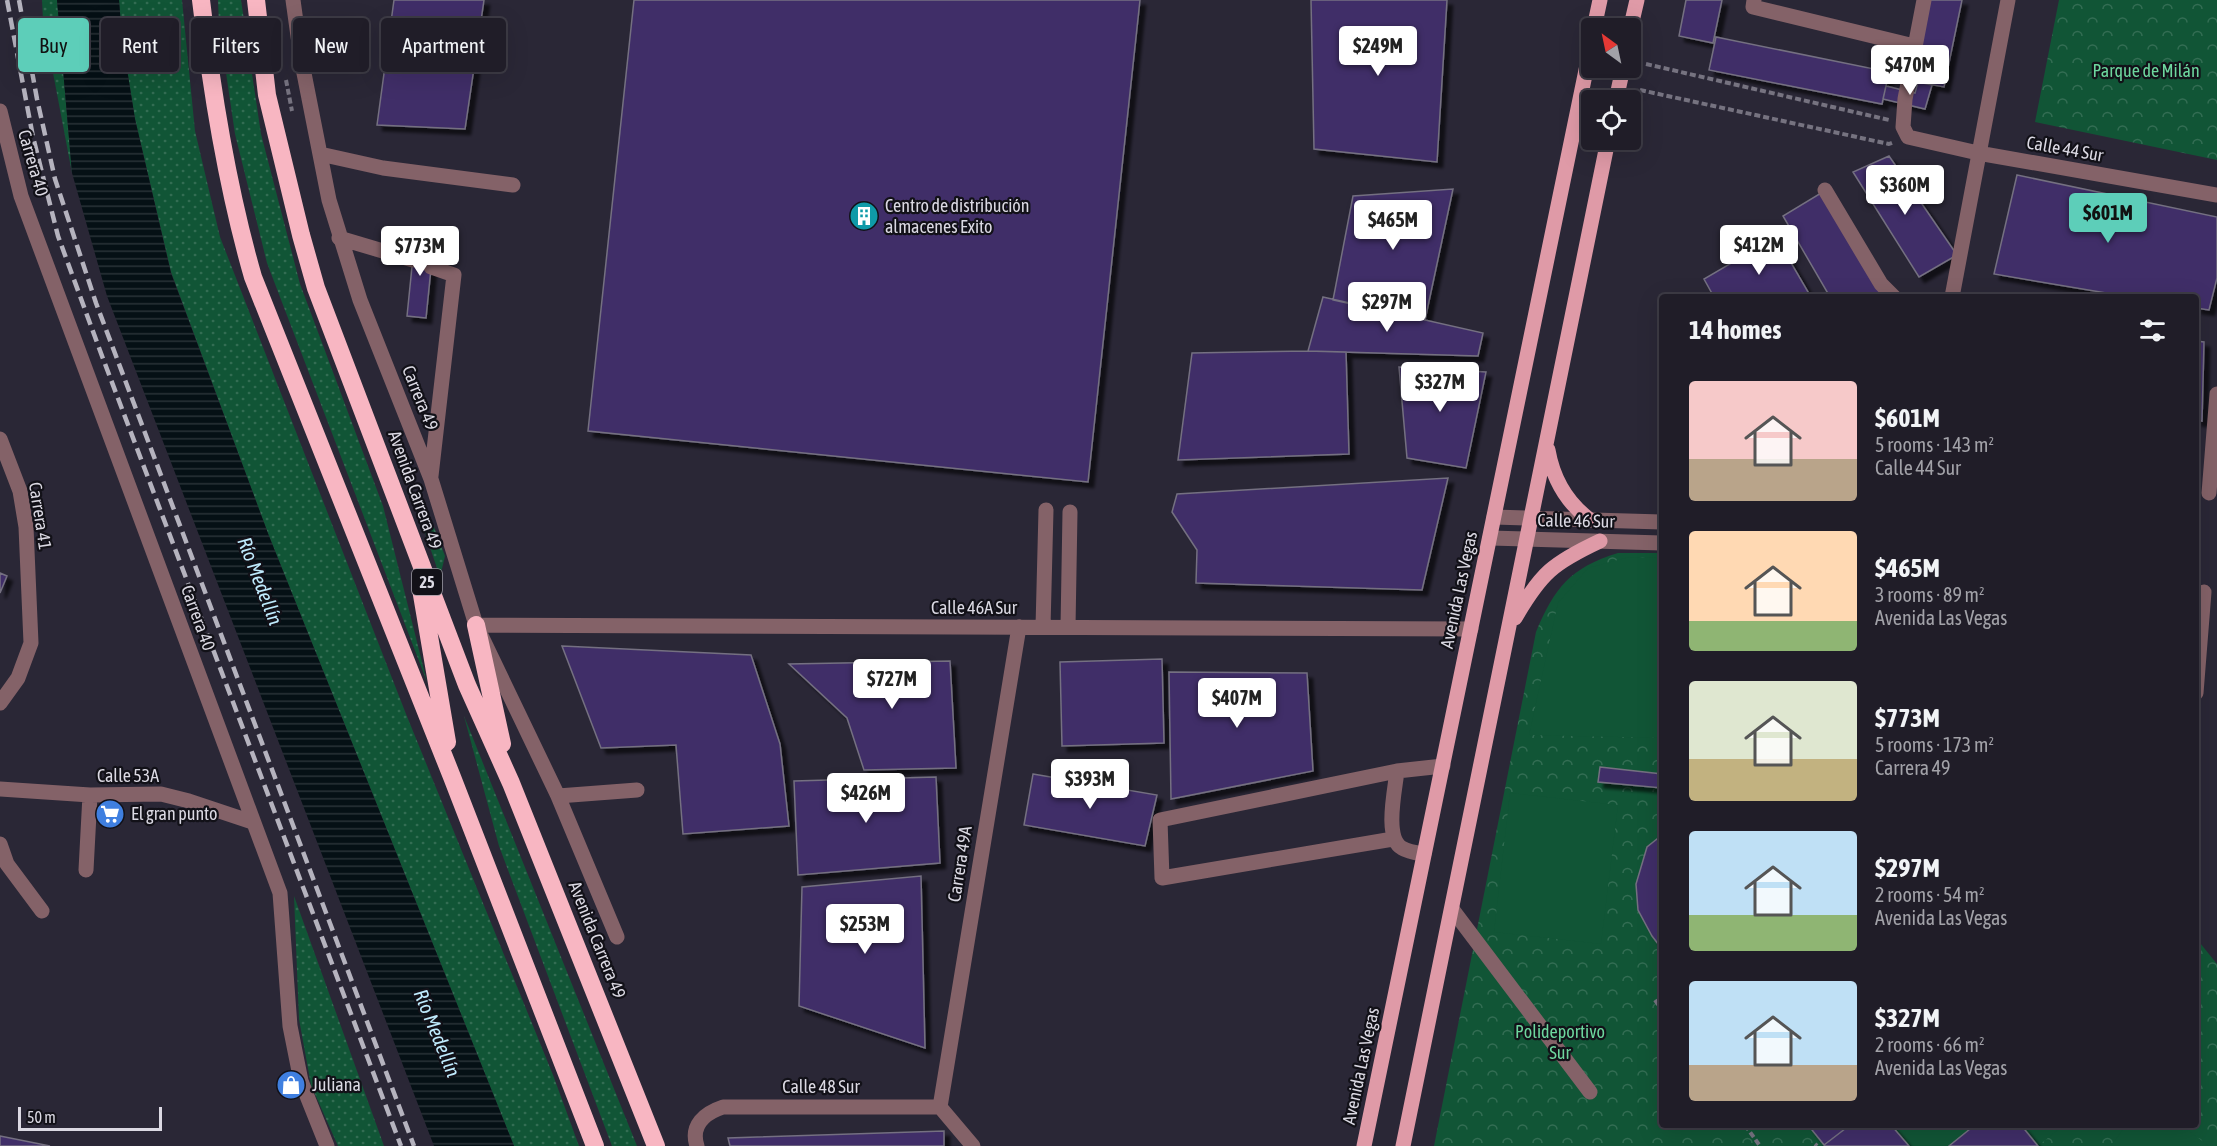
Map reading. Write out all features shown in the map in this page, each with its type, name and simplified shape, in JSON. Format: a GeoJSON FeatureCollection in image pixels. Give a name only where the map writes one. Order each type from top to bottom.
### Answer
{"type":"FeatureCollection","features":[{"type":"Feature","properties":{"kind":"highway"},"geometry":{"type":"LineString","coordinates":[[201,0],[216,114],[239,230],[253,278],[452,777],[595,1146]]}},
{"type":"Feature","properties":{"kind":"highway","name":"Avenida Carrera 49"},"geometry":{"type":"LineString","coordinates":[[256,0],[267,95],[316,288],[467,685],[511,783],[656,1146]]}},
{"type":"Feature","properties":{"kind":"highway"},"geometry":{"type":"LineString","coordinates":[[415,552],[452,777]]}},
{"type":"Feature","properties":{"kind":"highway"},"geometry":{"type":"LineString","coordinates":[[476,625],[511,783]]}},
{"type":"Feature","properties":{"kind":"main road"},"geometry":{"type":"LineString","coordinates":[[1632,18],[1636,0]]}},
{"type":"Feature","properties":{"kind":"main road"},"geometry":{"type":"LineString","coordinates":[[1595,18],[1597,3]]}},
{"type":"Feature","properties":{"kind":"main road","name":"Avenida Las Vegas"},"geometry":{"type":"LineString","coordinates":[[1364,1146],[1584,78]]}},
{"type":"Feature","properties":{"kind":"main road"},"geometry":{"type":"LineString","coordinates":[[1403,1146],[1606,150]]}},
{"type":"Feature","properties":{"kind":"main road"},"geometry":{"type":"LineString","coordinates":[[1547,445],[1556,480],[1573,505],[1590,520]]}},
{"type":"Feature","properties":{"kind":"main road"},"geometry":{"type":"LineString","coordinates":[[1509,628],[1528,595],[1554,566],[1567,556],[1600,541]]}},
{"type":"Feature","properties":{"kind":"street","name":"Carrera 49"},"geometry":{"type":"LineString","coordinates":[[293,0],[301,58],[320,154],[339,238],[360,300],[431,479],[476,625],[558,796],[617,937]]}},
{"type":"Feature","properties":{"kind":"street"},"geometry":{"type":"LineString","coordinates":[[1754,0],[1753,7],[1914,46]]}},
{"type":"Feature","properties":{"kind":"street"},"geometry":{"type":"LineString","coordinates":[[1908,137],[1903,127],[1914,46],[1924,0]]}},
{"type":"Feature","properties":{"kind":"street"},"geometry":{"type":"LineString","coordinates":[[1953,294],[2008,0]]}},
{"type":"Feature","properties":{"kind":"street","name":"Carrera 40"},"geometry":{"type":"LineString","coordinates":[[0,111],[21,196],[280,893],[290,1026],[302,1081],[327,1146]]}},
{"type":"Feature","properties":{"kind":"street","name":"Calle 44 Sur"},"geometry":{"type":"LineString","coordinates":[[1908,137],[1978,153],[2217,195]]}},
{"type":"Feature","properties":{"kind":"street"},"geometry":{"type":"LineString","coordinates":[[320,154],[383,168],[513,184]]}},
{"type":"Feature","properties":{"kind":"street"},"geometry":{"type":"LineString","coordinates":[[1825,190],[1881,284],[1891,294]]}},
{"type":"Feature","properties":{"kind":"street"},"geometry":{"type":"LineString","coordinates":[[339,238],[413,260]]}},
{"type":"Feature","properties":{"kind":"street"},"geometry":{"type":"LineString","coordinates":[[431,267],[454,275],[431,479]]}},
{"type":"Feature","properties":{"kind":"street"},"geometry":{"type":"LineString","coordinates":[[2208,494],[2217,394]]}},
{"type":"Feature","properties":{"kind":"street","name":"Carrera 41"},"geometry":{"type":"LineString","coordinates":[[0,439],[20,491],[26,527],[31,643],[18,678],[0,703]]}},
{"type":"Feature","properties":{"kind":"street"},"geometry":{"type":"LineString","coordinates":[[1043,627],[1046,510]]}},
{"type":"Feature","properties":{"kind":"street"},"geometry":{"type":"LineString","coordinates":[[1068,627],[1070,512]]}},
{"type":"Feature","properties":{"kind":"street","name":"Calle 46 Sur"},"geometry":{"type":"LineString","coordinates":[[1494,517],[1659,522]]}},
{"type":"Feature","properties":{"kind":"street","name":"Calle 46 Sur"},"geometry":{"type":"LineString","coordinates":[[1490,538],[1659,543]]}},
{"type":"Feature","properties":{"kind":"street"},"geometry":{"type":"LineString","coordinates":[[2199,662],[2206,591]]}},
{"type":"Feature","properties":{"kind":"street","name":"Calle 46A Sur"},"geometry":{"type":"LineString","coordinates":[[476,625],[1471,628]]}},
{"type":"Feature","properties":{"kind":"street","name":"Carrera 49A"},"geometry":{"type":"LineString","coordinates":[[940,1107],[1019,627]]}},
{"type":"Feature","properties":{"kind":"street"},"geometry":{"type":"LineString","coordinates":[[1393,839],[1162,878],[1160,820],[1397,771],[1443,766]]}},
{"type":"Feature","properties":{"kind":"street"},"geometry":{"type":"LineString","coordinates":[[1397,771],[1391,825],[1393,839],[1401,848],[1424,854]]}},
{"type":"Feature","properties":{"kind":"street","name":"Calle 53A"},"geometry":{"type":"LineString","coordinates":[[0,789],[90,795],[161,794],[252,822]]}},
{"type":"Feature","properties":{"kind":"street"},"geometry":{"type":"LineString","coordinates":[[558,796],[637,790]]}},
{"type":"Feature","properties":{"kind":"street"},"geometry":{"type":"LineString","coordinates":[[86,870],[90,795]]}},
{"type":"Feature","properties":{"kind":"street"},"geometry":{"type":"LineString","coordinates":[[0,844],[7,864],[42,911]]}},
{"type":"Feature","properties":{"kind":"street"},"geometry":{"type":"LineString","coordinates":[[1452,909],[1590,1092]]}},
{"type":"Feature","properties":{"kind":"street","name":"Calle 48 Sur"},"geometry":{"type":"LineString","coordinates":[[697,1146],[696,1127],[703,1116],[723,1107],[940,1107]]}},
{"type":"Feature","properties":{"kind":"street"},"geometry":{"type":"LineString","coordinates":[[940,1107],[973,1146]]}},
{"type":"Feature","properties":{"kind":"path"},"geometry":{"type":"LineString","coordinates":[[1641,90],[1889,144],[1908,137],[1894,121],[1646,64]]}},
{"type":"Feature","properties":{"kind":"path"},"geometry":{"type":"LineString","coordinates":[[1655,1000],[1659,1006]]}},
{"type":"Feature","properties":{"kind":"path"},"geometry":{"type":"LineString","coordinates":[[1747,1128],[1760,1146]]}},
{"type":"Feature","properties":{"kind":"green space"},"geometry":{"type":"Polygon","coordinates":[[[42,0],[57,0],[59,18],[43,18],[42,0]]]}},
{"type":"Feature","properties":{"kind":"green space"},"geometry":{"type":"Polygon","coordinates":[[[119,0],[182,0],[195,131],[220,237],[406,714],[553,1075],[579,1146],[514,1146],[269,536],[171,272],[135,119],[127,72],[179,72],[179,18],[120,18],[119,0]]]}},
{"type":"Feature","properties":{"kind":"green space"},"geometry":{"type":"Polygon","coordinates":[[[218,0],[241,0],[244,18],[219,18],[218,0]]]}},
{"type":"Feature","properties":{"kind":"green space","name":"Parque de Milán"},"geometry":{"type":"Polygon","coordinates":[[[2059,0],[2217,0],[2217,160],[2035,122],[2059,0]]]}},
{"type":"Feature","properties":{"kind":"green space"},"geometry":{"type":"Polygon","coordinates":[[[53,72],[63,72],[72,173],[53,72]]]}},
{"type":"Feature","properties":{"kind":"green space"},"geometry":{"type":"Polygon","coordinates":[[[226,72],[252,72],[261,134],[300,284],[383,506],[427,682],[267,263],[235,134],[226,72]]]}},
{"type":"Feature","properties":{"kind":"green space"},"geometry":{"type":"Polygon","coordinates":[[[420,518],[432,522],[445,556],[440,577],[420,518]]]}},
{"type":"Feature","properties":{"kind":"green space","name":"Polideportivo Sur"},"geometry":{"type":"Polygon","coordinates":[[[1618,553],[1659,553],[1659,1128],[2199,1128],[2199,942],[2217,964],[2217,1146],[1434,1146],[1536,632],[1550,603],[1566,581],[1588,565],[1618,553]]]}},
{"type":"Feature","properties":{"kind":"green space"},"geometry":{"type":"Polygon","coordinates":[[[1629,557],[1659,558],[1659,738],[1529,735],[1558,603],[1588,568],[1629,557]]]}},
{"type":"Feature","properties":{"kind":"green space"},"geometry":{"type":"Polygon","coordinates":[[[464,716],[637,1146],[612,1146],[499,846],[464,716]]]}},
{"type":"Feature","properties":{"kind":"green space"},"geometry":{"type":"Polygon","coordinates":[[[1510,793],[1618,805],[1601,944],[1494,932],[1510,793]]]}},
{"type":"Feature","properties":{"kind":"green space"},"geometry":{"type":"Polygon","coordinates":[[[294,896],[384,1146],[338,1146],[311,1085],[299,1019],[294,896]]]}},
{"type":"Feature","properties":{"kind":"green space"},"geometry":{"type":"Polygon","coordinates":[[[1810,1128],[2060,1128],[2038,1146],[1825,1146],[1810,1128]]]}},
{"type":"Feature","properties":{"kind":"green space"},"geometry":{"type":"Polygon","coordinates":[[[2124,1128],[2185,1128],[2209,1146],[2111,1146],[2124,1128]]]}},
{"type":"Feature","properties":{"kind":"water","name":"Río Medellín"},"geometry":{"type":"Polygon","coordinates":[[[57,0],[119,0],[120,18],[101,18],[101,72],[127,72],[135,119],[171,273],[269,536],[514,1146],[434,1146],[107,296],[72,173],[63,72],[89,72],[89,18],[59,18],[57,0]]]}},
{"type":"Feature","properties":{"kind":"building"},"geometry":{"type":"Polygon","coordinates":[[[394,0],[484,0],[481,18],[392,18],[394,0]]]}},
{"type":"Feature","properties":{"kind":"building","name":"Centro de distribución almacenes Exito"},"geometry":{"type":"Polygon","coordinates":[[[634,0],[1140,0],[1088,482],[588,431],[634,0]]]}},
{"type":"Feature","properties":{"kind":"building"},"geometry":{"type":"Polygon","coordinates":[[[1311,0],[1447,0],[1437,162],[1314,149],[1311,0]]]}},
{"type":"Feature","properties":{"kind":"building"},"geometry":{"type":"Polygon","coordinates":[[[1686,0],[1722,0],[1713,43],[1679,36],[1686,0]]]}},
{"type":"Feature","properties":{"kind":"building"},"geometry":{"type":"Polygon","coordinates":[[[1929,0],[1962,0],[1944,87],[1912,81],[1929,0]]]}},
{"type":"Feature","properties":{"kind":"building"},"geometry":{"type":"Polygon","coordinates":[[[1716,37],[1889,72],[1882,104],[1709,70],[1716,37]]]}},
{"type":"Feature","properties":{"kind":"building"},"geometry":{"type":"Polygon","coordinates":[[[384,72],[473,72],[465,129],[377,125],[384,72]]]}},
{"type":"Feature","properties":{"kind":"building"},"geometry":{"type":"Polygon","coordinates":[[[1918,82],[1932,85],[1925,109],[1883,99],[1886,86],[1915,93],[1918,82]]]}},
{"type":"Feature","properties":{"kind":"building"},"geometry":{"type":"Polygon","coordinates":[[[1889,156],[1957,255],[1919,277],[1853,172],[1889,156]]]}},
{"type":"Feature","properties":{"kind":"building"},"geometry":{"type":"Polygon","coordinates":[[[2017,175],[2217,217],[2217,278],[2209,310],[2199,308],[2199,294],[2112,294],[1994,274],[2017,175]]]}},
{"type":"Feature","properties":{"kind":"building"},"geometry":{"type":"Polygon","coordinates":[[[1453,189],[1425,320],[1333,300],[1353,196],[1453,189]]]}},
{"type":"Feature","properties":{"kind":"building"},"geometry":{"type":"Polygon","coordinates":[[[1821,193],[1884,294],[1828,294],[1783,216],[1821,193]]]}},
{"type":"Feature","properties":{"kind":"building"},"geometry":{"type":"Polygon","coordinates":[[[415,237],[434,239],[426,318],[407,316],[415,237]]]}},
{"type":"Feature","properties":{"kind":"building"},"geometry":{"type":"Polygon","coordinates":[[[1776,237],[1809,294],[1712,294],[1704,279],[1776,237]]]}},
{"type":"Feature","properties":{"kind":"building"},"geometry":{"type":"Polygon","coordinates":[[[1323,297],[1483,333],[1478,356],[1308,351],[1323,297]]]}},
{"type":"Feature","properties":{"kind":"building"},"geometry":{"type":"Polygon","coordinates":[[[2199,341],[2204,342],[2202,421],[2199,420],[2199,341]]]}},
{"type":"Feature","properties":{"kind":"building"},"geometry":{"type":"Polygon","coordinates":[[[1346,352],[1349,454],[1178,460],[1192,353],[1346,352]]]}},
{"type":"Feature","properties":{"kind":"building"},"geometry":{"type":"Polygon","coordinates":[[[1399,367],[1486,372],[1466,468],[1407,458],[1399,367]]]}},
{"type":"Feature","properties":{"kind":"building"},"geometry":{"type":"Polygon","coordinates":[[[1448,478],[1422,590],[1196,583],[1197,550],[1172,512],[1177,494],[1448,478]]]}},
{"type":"Feature","properties":{"kind":"building"},"geometry":{"type":"Polygon","coordinates":[[[0,573],[7,576],[0,593],[0,573]]]}},
{"type":"Feature","properties":{"kind":"building"},"geometry":{"type":"Polygon","coordinates":[[[562,646],[751,655],[780,744],[789,826],[683,834],[676,745],[601,748],[562,646]]]}},
{"type":"Feature","properties":{"kind":"building"},"geometry":{"type":"Polygon","coordinates":[[[1162,659],[1164,743],[1062,746],[1060,662],[1162,659]]]}},
{"type":"Feature","properties":{"kind":"building"},"geometry":{"type":"Polygon","coordinates":[[[950,661],[956,768],[864,770],[847,718],[789,664],[950,661]]]}},
{"type":"Feature","properties":{"kind":"building"},"geometry":{"type":"Polygon","coordinates":[[[1169,672],[1307,673],[1313,771],[1171,799],[1169,672]]]}},
{"type":"Feature","properties":{"kind":"building"},"geometry":{"type":"Polygon","coordinates":[[[1600,767],[1659,774],[1659,788],[1598,782],[1600,767]]]}},
{"type":"Feature","properties":{"kind":"building"},"geometry":{"type":"Polygon","coordinates":[[[1033,774],[1157,795],[1145,846],[1024,825],[1033,774]]]}},
{"type":"Feature","properties":{"kind":"building"},"geometry":{"type":"Polygon","coordinates":[[[936,777],[940,863],[798,875],[794,781],[936,777]]]}},
{"type":"Feature","properties":{"kind":"building"},"geometry":{"type":"Polygon","coordinates":[[[1659,837],[1659,945],[1638,910],[1636,884],[1647,847],[1659,837]]]}},
{"type":"Feature","properties":{"kind":"building"},"geometry":{"type":"Polygon","coordinates":[[[921,876],[925,1048],[799,1006],[802,887],[921,876]]]}},
{"type":"Feature","properties":{"kind":"building"},"geometry":{"type":"Polygon","coordinates":[[[1810,1128],[1894,1128],[1909,1146],[1825,1146],[1810,1128]]]}},
{"type":"Feature","properties":{"kind":"building"},"geometry":{"type":"Polygon","coordinates":[[[1810,1128],[1846,1128],[1824,1145],[1810,1128]]]}},
{"type":"Feature","properties":{"kind":"building"},"geometry":{"type":"Polygon","coordinates":[[[1971,1128],[2023,1128],[2038,1146],[1949,1146],[1971,1128]]]}},
{"type":"Feature","properties":{"kind":"building"},"geometry":{"type":"Polygon","coordinates":[[[944,1131],[944,1146],[730,1146],[728,1138],[944,1131]]]}},
{"type":"Feature","properties":{"kind":"building"},"geometry":{"type":"Polygon","coordinates":[[[0,1136],[50,1146],[0,1146],[0,1136]]]}},
{"type":"Feature","properties":{"kind":"railway"},"geometry":{"type":"LineString","coordinates":[[7,0],[33,137],[58,236],[401,1146]]}},
{"type":"Feature","properties":{"kind":"railway"},"geometry":{"type":"LineString","coordinates":[[19,0],[37,99],[55,179],[96,303],[414,1146]]}},
{"type":"Feature","properties":{"kind":"place","name":"Centro de distribución almacenes Exito"},"geometry":{"type":"Point","coordinates":[864,216]}},
{"type":"Feature","properties":{"kind":"place","name":"El gran punto"},"geometry":{"type":"Point","coordinates":[110,814]}},
{"type":"Feature","properties":{"kind":"place","name":"Juliana"},"geometry":{"type":"Point","coordinates":[291,1085]}}]}
